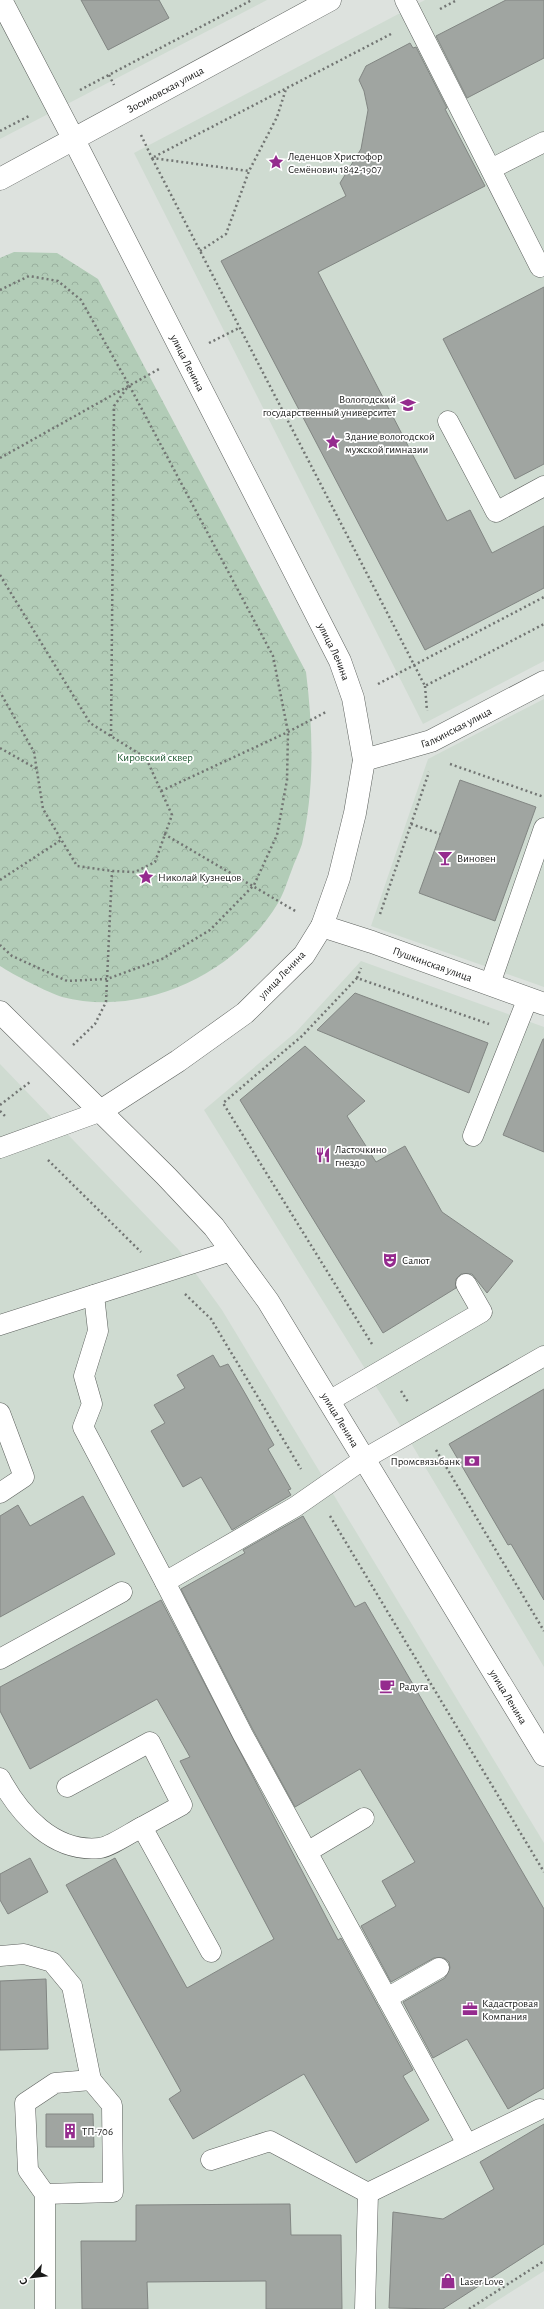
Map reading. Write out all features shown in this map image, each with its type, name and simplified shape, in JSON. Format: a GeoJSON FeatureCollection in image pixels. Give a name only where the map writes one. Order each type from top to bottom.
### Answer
{"type":"FeatureCollection","features":[{"type":"Feature","properties":{"kind":"street","name":"Зосимовская улица"},"geometry":{"type":"LineString","coordinates":[[0,179],[73,138],[330,0]]}},
{"type":"Feature","properties":{"kind":"street","name":"улица Ленина"},"geometry":{"type":"LineString","coordinates":[[3,12],[73,138],[340,661],[353,698],[364,760],[355,813],[339,878],[322,926],[304,955],[244,1013],[178,1061],[100,1112]]}},
{"type":"Feature","properties":{"kind":"street","name":"Галкинская улица"},"geometry":{"type":"LineString","coordinates":[[364,760],[431,741],[544,682]]}},
{"type":"Feature","properties":{"kind":"street","name":"Пушкинская улица"},"geometry":{"type":"LineString","coordinates":[[322,926],[372,942],[536,1001]]}},
{"type":"Feature","properties":{"kind":"street","name":"улица Ленина"},"geometry":{"type":"LineString","coordinates":[[0,1012],[166,1176],[214,1227],[268,1301],[544,1755]]}},
{"type":"Feature","properties":{"kind":"lane"},"geometry":{"type":"LineString","coordinates":[[405,0],[540,267]]}},
{"type":"Feature","properties":{"kind":"lane"},"geometry":{"type":"LineString","coordinates":[[491,169],[544,142]]}},
{"type":"Feature","properties":{"kind":"lane"},"geometry":{"type":"LineString","coordinates":[[448,421],[496,512],[544,486]]}},
{"type":"Feature","properties":{"kind":"lane"},"geometry":{"type":"LineString","coordinates":[[490,984],[544,828]]}},
{"type":"Feature","properties":{"kind":"lane"},"geometry":{"type":"LineString","coordinates":[[473,1136],[518,1023],[536,1001]]}},
{"type":"Feature","properties":{"kind":"lane"},"geometry":{"type":"LineString","coordinates":[[0,1148],[100,1112]]}},
{"type":"Feature","properties":{"kind":"lane"},"geometry":{"type":"LineString","coordinates":[[0,1325],[231,1251]]}},
{"type":"Feature","properties":{"kind":"lane"},"geometry":{"type":"LineString","coordinates":[[329,1401],[482,1312],[466,1284]]}},
{"type":"Feature","properties":{"kind":"lane"},"geometry":{"type":"LineString","coordinates":[[94,1294],[98,1331],[84,1376],[92,1404],[83,1427],[165,1582],[243,1735],[468,2144]]}},
{"type":"Feature","properties":{"kind":"lane"},"geometry":{"type":"LineString","coordinates":[[165,1582],[296,1507],[364,1459],[544,1356]]}},
{"type":"Feature","properties":{"kind":"lane"},"geometry":{"type":"LineString","coordinates":[[0,1413],[24,1477],[0,1493]]}},
{"type":"Feature","properties":{"kind":"lane"},"geometry":{"type":"LineString","coordinates":[[0,1659],[122,1592]]}},
{"type":"Feature","properties":{"kind":"lane"},"geometry":{"type":"LineString","coordinates":[[0,1778],[17,1807],[42,1831],[69,1845],[101,1848],[182,1805],[150,1742],[67,1787]]}},
{"type":"Feature","properties":{"kind":"lane"},"geometry":{"type":"LineString","coordinates":[[307,1852],[364,1818]]}},
{"type":"Feature","properties":{"kind":"lane"},"geometry":{"type":"LineString","coordinates":[[142,1827],[211,1952]]}},
{"type":"Feature","properties":{"kind":"lane"},"geometry":{"type":"LineString","coordinates":[[0,1956],[24,1954],[52,1962],[72,1986],[91,2080],[112,2106],[113,2192],[45,2194]]}},
{"type":"Feature","properties":{"kind":"lane"},"geometry":{"type":"LineString","coordinates":[[387,1998],[439,1968]]}},
{"type":"Feature","properties":{"kind":"lane"},"geometry":{"type":"LineString","coordinates":[[45,2309],[45,2194],[28,2170],[25,2103],[55,2083],[91,2080]]}},
{"type":"Feature","properties":{"kind":"lane"},"geometry":{"type":"LineString","coordinates":[[368,2193],[540,2109]]}},
{"type":"Feature","properties":{"kind":"lane"},"geometry":{"type":"LineString","coordinates":[[211,2160],[270,2141],[368,2193]]}},
{"type":"Feature","properties":{"kind":"lane"},"geometry":{"type":"LineString","coordinates":[[365,2309],[368,2193]]}},
{"type":"Feature","properties":{"kind":"path"},"geometry":{"type":"LineString","coordinates":[[77,92],[252,0]]}},
{"type":"Feature","properties":{"kind":"path"},"geometry":{"type":"LineString","coordinates":[[152,158],[457,0]]}},
{"type":"Feature","properties":{"kind":"path"},"geometry":{"type":"LineString","coordinates":[[200,252],[226,234],[249,171],[277,117],[286,89]]}},
{"type":"Feature","properties":{"kind":"path"},"geometry":{"type":"LineString","coordinates":[[152,158],[249,171]]}},
{"type":"Feature","properties":{"kind":"path"},"geometry":{"type":"LineString","coordinates":[[152,158],[425,686],[544,624]]}},
{"type":"Feature","properties":{"kind":"path"},"geometry":{"type":"LineString","coordinates":[[0,290],[29,276],[58,281],[81,300],[129,384],[273,656],[288,732],[287,780],[277,835],[254,885],[210,930],[162,959],[108,979],[68,981],[12,956],[0,946]]}},
{"type":"Feature","properties":{"kind":"path"},"geometry":{"type":"LineString","coordinates":[[0,458],[129,384],[239,328]]}},
{"type":"Feature","properties":{"kind":"path"},"geometry":{"type":"LineString","coordinates":[[111,736],[114,406],[129,384]]}},
{"type":"Feature","properties":{"kind":"path"},"geometry":{"type":"LineString","coordinates":[[0,575],[90,723],[146,758],[172,815],[155,862],[135,872],[112,871],[77,866],[42,809],[34,752],[0,692]]}},
{"type":"Feature","properties":{"kind":"path"},"geometry":{"type":"LineString","coordinates":[[160,791],[288,732],[414,664],[544,598]]}},
{"type":"Feature","properties":{"kind":"path"},"geometry":{"type":"LineString","coordinates":[[0,748],[37,769]]}},
{"type":"Feature","properties":{"kind":"path"},"geometry":{"type":"LineString","coordinates":[[448,764],[544,797]]}},
{"type":"Feature","properties":{"kind":"path"},"geometry":{"type":"LineString","coordinates":[[431,766],[372,942],[357,978],[302,1036],[223,1103],[387,1368],[544,1632]]}},
{"type":"Feature","properties":{"kind":"path"},"geometry":{"type":"LineString","coordinates":[[411,824],[440,834]]}},
{"type":"Feature","properties":{"kind":"path"},"geometry":{"type":"LineString","coordinates":[[164,834],[254,885],[278,902],[322,926]]}},
{"type":"Feature","properties":{"kind":"path"},"geometry":{"type":"LineString","coordinates":[[0,880],[61,840]]}},
{"type":"Feature","properties":{"kind":"path"},"geometry":{"type":"LineString","coordinates":[[0,1105],[52,1065],[95,1024],[106,1002],[112,871]]}},
{"type":"Feature","properties":{"kind":"path"},"geometry":{"type":"LineString","coordinates":[[357,978],[493,1026],[515,1022],[518,1023]]}},
{"type":"Feature","properties":{"kind":"path"},"geometry":{"type":"LineString","coordinates":[[469,2309],[544,2261]]}},
{"type":"Feature","properties":{"kind":"shaded area"},"geometry":{"type":"Polygon","coordinates":[[[0,0],[267,0],[0,139],[0,0]]]}},
{"type":"Feature","properties":{"kind":"shaded area","name":"Вологодский государственный университет"},"geometry":{"type":"Polygon","coordinates":[[[425,0],[544,0],[544,661],[423,724],[134,153],[425,0]]]}},
{"type":"Feature","properties":{"kind":"shaded area"},"geometry":{"type":"Polygon","coordinates":[[[544,699],[544,987],[371,926],[428,759],[544,699]]]}},
{"type":"Feature","properties":{"kind":"shaded area"},"geometry":{"type":"Polygon","coordinates":[[[361,961],[544,1027],[544,1667],[405,1433],[204,1110],[296,1032],[361,961]]]}},
{"type":"Feature","properties":{"kind":"shaded area"},"geometry":{"type":"Polygon","coordinates":[[[0,1064],[178,1249],[222,1310],[544,1843],[544,2271],[484,2309],[0,2309],[0,1064]]]}},
{"type":"Feature","properties":{"kind":"green space","name":"Кировский сквер"},"geometry":{"type":"Polygon","coordinates":[[[14,252],[57,253],[98,279],[306,672],[312,758],[309,801],[302,844],[278,903],[260,928],[238,951],[213,969],[185,984],[155,995],[124,1001],[93,1002],[62,997],[13,974],[0,966],[0,258],[14,252]]]}},
{"type":"Feature","properties":{"kind":"building"},"geometry":{"type":"Polygon","coordinates":[[[81,0],[159,0],[169,18],[108,50],[81,0]]]}},
{"type":"Feature","properties":{"kind":"building"},"geometry":{"type":"Polygon","coordinates":[[[506,0],[544,0],[544,58],[467,98],[436,36],[506,0]]]}},
{"type":"Feature","properties":{"kind":"building"},"geometry":{"type":"Polygon","coordinates":[[[410,43],[413,48],[416,47],[447,108],[445,109],[485,186],[318,272],[447,521],[470,510],[492,553],[544,526],[544,588],[425,650],[221,261],[346,196],[340,183],[361,149],[368,110],[364,91],[359,80],[366,66],[410,43]]]}},
{"type":"Feature","properties":{"kind":"building"},"geometry":{"type":"Polygon","coordinates":[[[544,287],[544,464],[515,479],[443,339],[544,287]]]}},
{"type":"Feature","properties":{"kind":"building"},"geometry":{"type":"Polygon","coordinates":[[[460,780],[536,807],[495,921],[419,893],[460,780]]]}},
{"type":"Feature","properties":{"kind":"building"},"geometry":{"type":"Polygon","coordinates":[[[355,993],[488,1043],[469,1093],[317,1030],[355,993]]]}},
{"type":"Feature","properties":{"kind":"building"},"geometry":{"type":"Polygon","coordinates":[[[544,1039],[544,1152],[503,1135],[544,1039]]]}},
{"type":"Feature","properties":{"kind":"building"},"geometry":{"type":"Polygon","coordinates":[[[305,1046],[365,1101],[347,1116],[376,1162],[405,1146],[442,1212],[513,1261],[487,1293],[472,1274],[461,1274],[456,1279],[456,1288],[383,1333],[240,1100],[305,1046]]]}},
{"type":"Feature","properties":{"kind":"building"},"geometry":{"type":"Polygon","coordinates":[[[213,1355],[220,1367],[228,1364],[274,1445],[268,1449],[291,1489],[288,1490],[291,1495],[232,1530],[201,1477],[183,1487],[151,1431],[165,1423],[154,1405],[185,1388],[177,1375],[213,1355]]]}},
{"type":"Feature","properties":{"kind":"building"},"geometry":{"type":"Polygon","coordinates":[[[544,1389],[544,1600],[511,1544],[508,1545],[449,1444],[544,1389]]]}},
{"type":"Feature","properties":{"kind":"building"},"geometry":{"type":"Polygon","coordinates":[[[83,1496],[115,1554],[0,1617],[0,1516],[18,1505],[30,1526],[83,1496]]]}},
{"type":"Feature","properties":{"kind":"building"},"geometry":{"type":"Polygon","coordinates":[[[303,1516],[355,1607],[365,1602],[544,1909],[544,2088],[508,2109],[467,2039],[433,2058],[403,2002],[445,1978],[450,1968],[449,1962],[444,1958],[434,1958],[391,1982],[361,1926],[396,1906],[382,1881],[415,1862],[360,1769],[295,1807],[253,1730],[181,1589],[245,1553],[243,1550],[303,1516]]]}},
{"type":"Feature","properties":{"kind":"building"},"geometry":{"type":"Polygon","coordinates":[[[161,1600],[338,1940],[341,1938],[413,2070],[403,2076],[429,2120],[356,2163],[304,2074],[193,2139],[169,2099],[181,2091],[66,1885],[115,1858],[187,1988],[274,1939],[180,1761],[190,1757],[157,1699],[30,1769],[0,1711],[0,1687],[161,1600]]]}},
{"type":"Feature","properties":{"kind":"building"},"geometry":{"type":"Polygon","coordinates":[[[30,1858],[48,1892],[8,1914],[0,1900],[0,1874],[30,1858]]]}},
{"type":"Feature","properties":{"kind":"building"},"geometry":{"type":"Polygon","coordinates":[[[46,1979],[48,2049],[0,2050],[0,1981],[46,1979]]]}},
{"type":"Feature","properties":{"kind":"building","name":"ТП-706"},"geometry":{"type":"Polygon","coordinates":[[[46,2114],[93,2114],[94,2147],[46,2147],[46,2114]]]}},
{"type":"Feature","properties":{"kind":"building"},"geometry":{"type":"Polygon","coordinates":[[[544,2124],[544,2244],[443,2309],[389,2308],[393,2212],[443,2219],[494,2189],[480,2162],[544,2124]]]}},
{"type":"Feature","properties":{"kind":"building"},"geometry":{"type":"Polygon","coordinates":[[[290,2204],[291,2235],[341,2235],[342,2309],[266,2309],[266,2281],[147,2282],[148,2309],[82,2309],[81,2241],[136,2241],[136,2205],[290,2204]]]}},
{"type":"Feature","properties":{"kind":"place","name":"Леденцов Христофор Семёнович 1842-1907"},"geometry":{"type":"Point","coordinates":[276,162]}},
{"type":"Feature","properties":{"kind":"place","name":"Вологодский государственный университет"},"geometry":{"type":"Point","coordinates":[408,405]}},
{"type":"Feature","properties":{"kind":"place","name":"Здание вологодской мужской гимназии"},"geometry":{"type":"Point","coordinates":[333,442]}},
{"type":"Feature","properties":{"kind":"place","name":"Виновен"},"geometry":{"type":"Point","coordinates":[445,858]}},
{"type":"Feature","properties":{"kind":"place","name":"Николай Кузнецов"},"geometry":{"type":"Point","coordinates":[146,877]}},
{"type":"Feature","properties":{"kind":"place","name":"Ласточкино гнездо"},"geometry":{"type":"Point","coordinates":[323,1155]}},
{"type":"Feature","properties":{"kind":"place","name":"Салют"},"geometry":{"type":"Point","coordinates":[390,1260]}},
{"type":"Feature","properties":{"kind":"place","name":"Промсвязьбанк"},"geometry":{"type":"Point","coordinates":[472,1461]}},
{"type":"Feature","properties":{"kind":"place","name":"Радуга"},"geometry":{"type":"Point","coordinates":[387,1686]}},
{"type":"Feature","properties":{"kind":"place","name":"Кадастровая Компания"},"geometry":{"type":"Point","coordinates":[470,2009]}},
{"type":"Feature","properties":{"kind":"place","name":"ТП-706"},"geometry":{"type":"Point","coordinates":[70,2131]}},
{"type":"Feature","properties":{"kind":"place","name":"Laser Love"},"geometry":{"type":"Point","coordinates":[448,2281]}}]}
